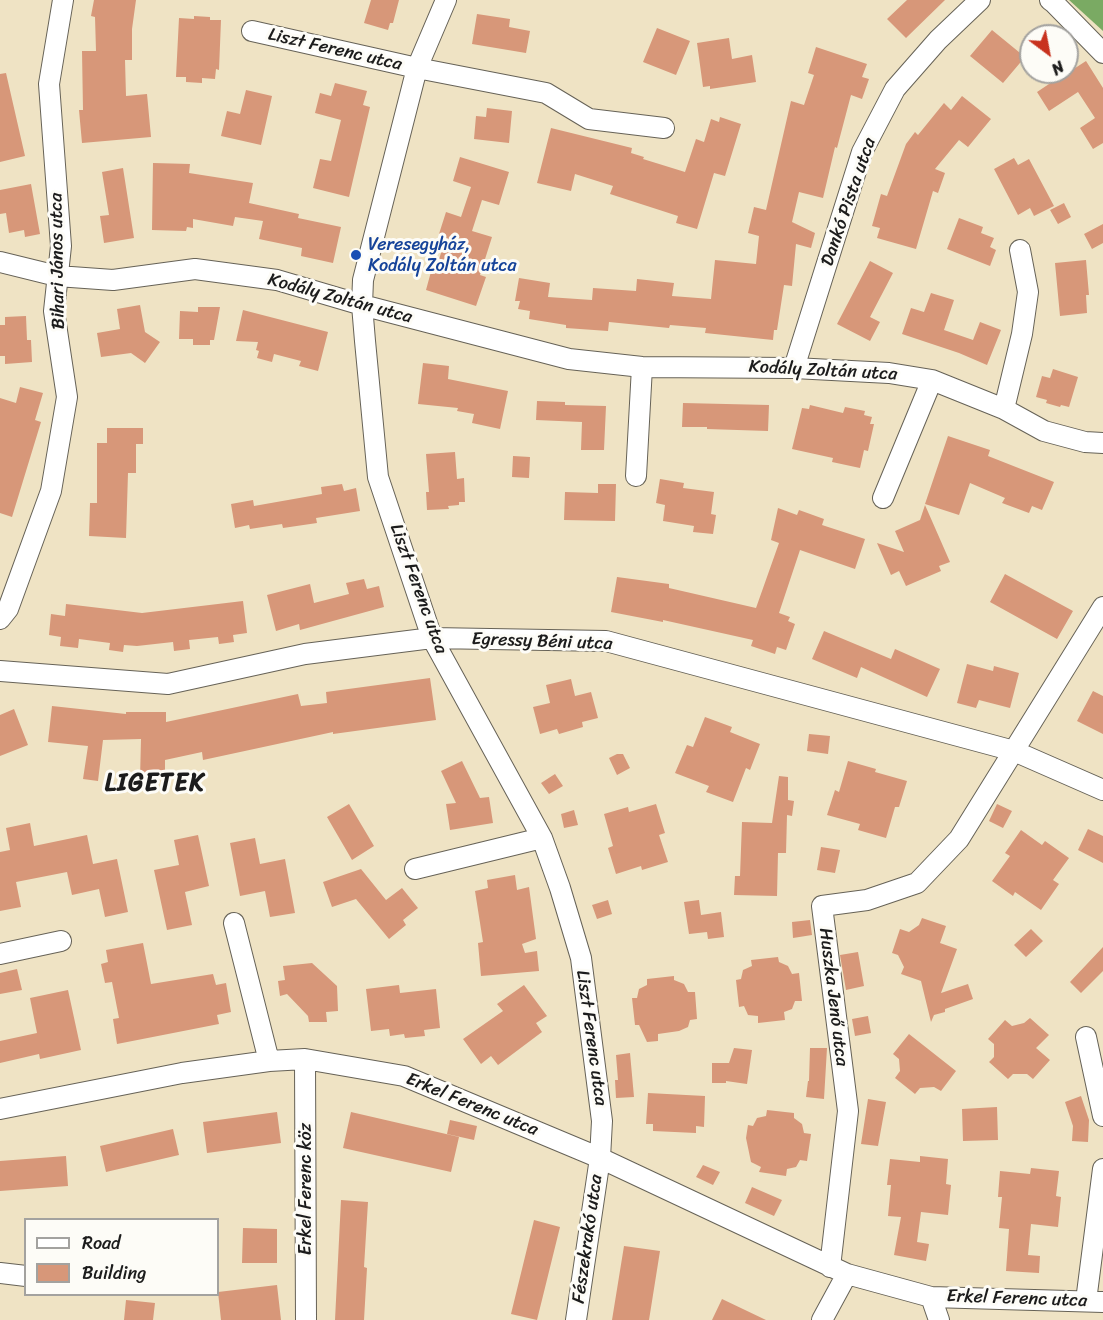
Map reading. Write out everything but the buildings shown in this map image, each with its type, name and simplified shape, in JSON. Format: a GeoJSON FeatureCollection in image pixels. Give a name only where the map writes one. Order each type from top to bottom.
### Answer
{"type":"FeatureCollection","features":[{"type":"Feature","properties":{"kind":"street","name":"Bihari János utca"},"geometry":{"type":"LineString","coordinates":[[0,619],[8,609],[51,491],[68,397],[54,311],[61,246],[49,84],[63,0]]}},
{"type":"Feature","properties":{"kind":"street","name":"Liszt Ferenc utca"},"geometry":{"type":"LineString","coordinates":[[446,0],[417,68],[363,280],[362,305],[378,477],[432,638],[542,838],[560,888],[581,958],[602,1121],[600,1158]]}},
{"type":"Feature","properties":{"kind":"street","name":"Dankó Pista utca"},"geometry":{"type":"LineString","coordinates":[[794,368],[862,152],[895,88],[938,40],[980,0]]}},
{"type":"Feature","properties":{"kind":"street"},"geometry":{"type":"LineString","coordinates":[[1050,0],[1103,53]]}},
{"type":"Feature","properties":{"kind":"street","name":"Liszt Ferenc utca"},"geometry":{"type":"LineString","coordinates":[[252,31],[417,68],[546,93],[589,119],[663,128]]}},
{"type":"Feature","properties":{"kind":"street"},"geometry":{"type":"LineString","coordinates":[[1004,409],[1022,334],[1028,292],[1020,250]]}},
{"type":"Feature","properties":{"kind":"street","name":"Kodály Zoltán utca"},"geometry":{"type":"LineString","coordinates":[[0,262],[57,276],[113,280],[195,269],[277,280],[362,305],[569,359],[642,367],[794,368],[889,373],[932,381],[1004,409],[1044,431],[1085,442],[1103,443]]}},
{"type":"Feature","properties":{"kind":"street"},"geometry":{"type":"LineString","coordinates":[[636,476],[642,367]]}},
{"type":"Feature","properties":{"kind":"street"},"geometry":{"type":"LineString","coordinates":[[883,498],[932,381]]}},
{"type":"Feature","properties":{"kind":"street","name":"Huszka Jenő utca"},"geometry":{"type":"LineString","coordinates":[[838,1271],[848,1111],[822,906],[867,900],[917,883],[959,839],[1103,607]]}},
{"type":"Feature","properties":{"kind":"street","name":"Egressy Béni utca"},"geometry":{"type":"LineString","coordinates":[[0,671],[168,684],[305,654],[432,638],[606,641],[1014,751],[1103,790]]}},
{"type":"Feature","properties":{"kind":"street"},"geometry":{"type":"LineString","coordinates":[[415,868],[542,838]]}},
{"type":"Feature","properties":{"kind":"street"},"geometry":{"type":"LineString","coordinates":[[234,923],[268,1061]]}},
{"type":"Feature","properties":{"kind":"street"},"geometry":{"type":"LineString","coordinates":[[0,954],[61,941]]}},
{"type":"Feature","properties":{"kind":"street"},"geometry":{"type":"LineString","coordinates":[[1086,1037],[1103,1116]]}},
{"type":"Feature","properties":{"kind":"street","name":"Erkel Ferenc utca"},"geometry":{"type":"LineString","coordinates":[[0,1109],[182,1073],[268,1061],[305,1059],[404,1076],[600,1158],[838,1271],[931,1297],[1095,1302]]}},
{"type":"Feature","properties":{"kind":"street","name":"Erkel Ferenc köz"},"geometry":{"type":"LineString","coordinates":[[305,1059],[306,1320]]}},
{"type":"Feature","properties":{"kind":"street","name":"Fészekrakó utca"},"geometry":{"type":"LineString","coordinates":[[576,1320],[600,1158]]}},
{"type":"Feature","properties":{"kind":"street"},"geometry":{"type":"LineString","coordinates":[[1095,1302],[1103,1169]]}},
{"type":"Feature","properties":{"kind":"street"},"geometry":{"type":"LineString","coordinates":[[822,1320],[838,1271]]}},
{"type":"Feature","properties":{"kind":"street"},"geometry":{"type":"LineString","coordinates":[[0,1273],[24,1276]]}},
{"type":"Feature","properties":{"kind":"street","name":"Erkel Ferenc utca"},"geometry":{"type":"LineString","coordinates":[[931,1297],[939,1320]]}},
{"type":"Feature","properties":{"kind":"green space"},"geometry":{"type":"Polygon","coordinates":[[[1069,0],[1103,0],[1103,31],[1069,0]]]}},
{"type":"Feature","properties":{"kind":"place","name":"Veresegyház, Kodály Zoltán utca"},"geometry":{"type":"Point","coordinates":[356,255]}},
{"type":"Feature","properties":{"kind":"district","name":"LIGETEK"},"geometry":{"type":"Point","coordinates":[155,784]}}]}
